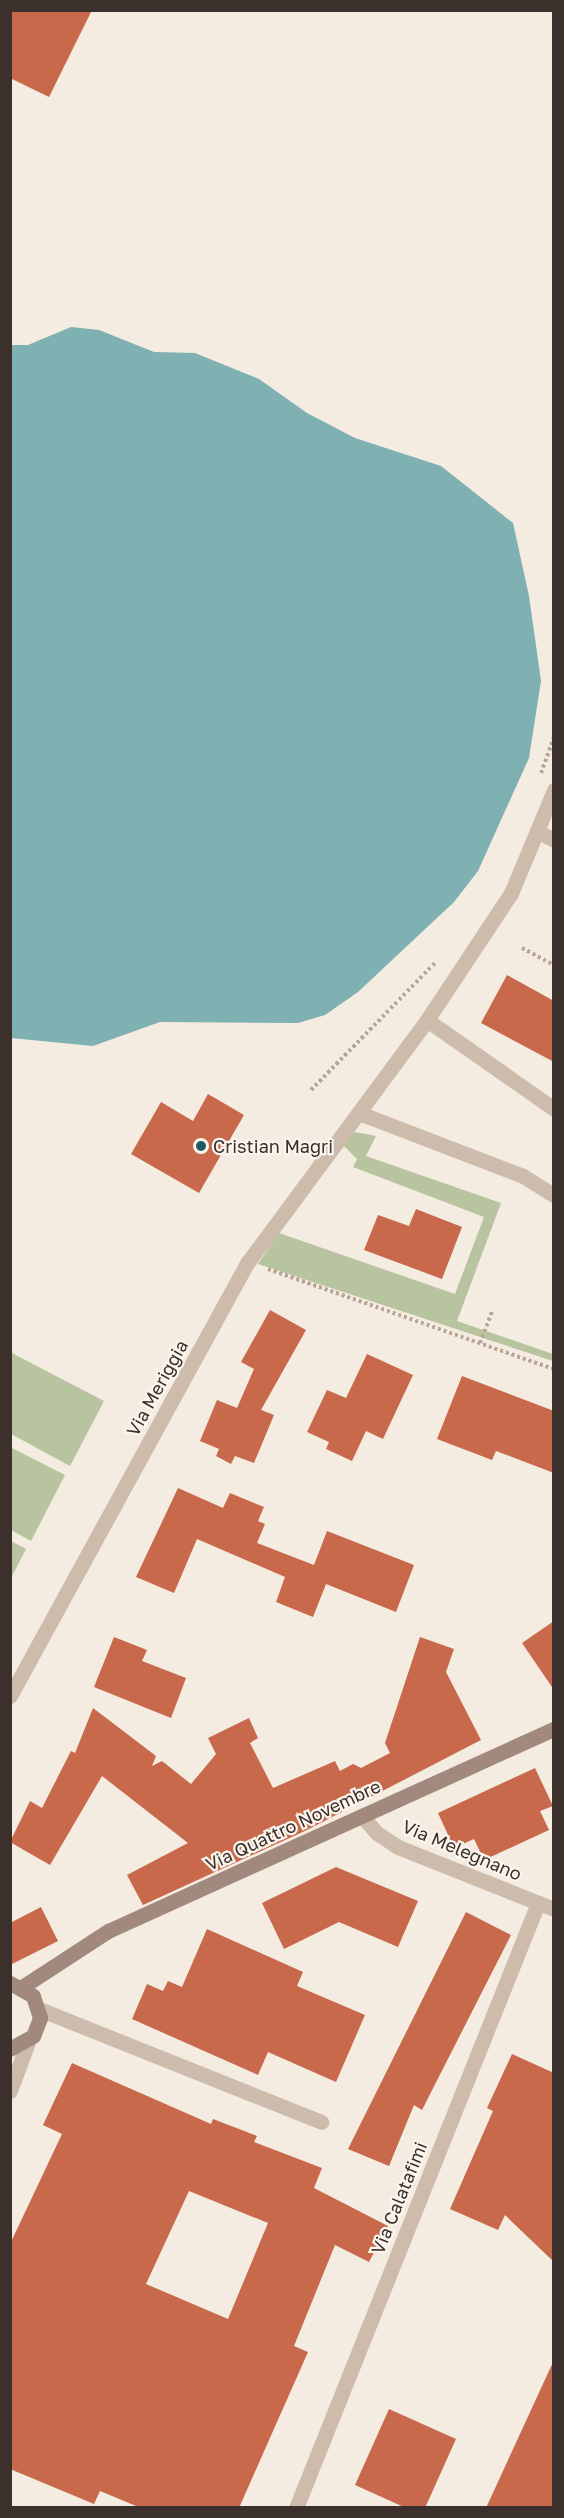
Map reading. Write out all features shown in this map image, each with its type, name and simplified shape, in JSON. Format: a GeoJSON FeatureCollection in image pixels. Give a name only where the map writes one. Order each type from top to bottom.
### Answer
{"type":"FeatureCollection","features":[{"type":"Feature","properties":{"kind":"street","name":"Via Meriggia"},"geometry":{"type":"LineString","coordinates":[[10,1696],[248,1262],[427,1020],[496,921],[554,790]]}},
{"type":"Feature","properties":{"kind":"street"},"geometry":{"type":"LineString","coordinates":[[537,831],[554,840]]}},
{"type":"Feature","properties":{"kind":"street"},"geometry":{"type":"LineString","coordinates":[[427,1020],[554,1109]]}},
{"type":"Feature","properties":{"kind":"street"},"geometry":{"type":"LineString","coordinates":[[359,1113],[523,1176],[554,1195]]}},
{"type":"Feature","properties":{"kind":"street","name":"Via Quattro Novembre"},"geometry":{"type":"LineString","coordinates":[[16,1985],[55,1968],[108,1930],[554,1729]]}},
{"type":"Feature","properties":{"kind":"street","name":"Via Melegnano"},"geometry":{"type":"LineString","coordinates":[[362,1816],[377,1833],[398,1847],[554,1909]]}},
{"type":"Feature","properties":{"kind":"street","name":"Via Calatafimi"},"geometry":{"type":"LineString","coordinates":[[296,2508],[538,1903]]}},
{"type":"Feature","properties":{"kind":"street","name":"Via Quattro Novembre"},"geometry":{"type":"LineString","coordinates":[[28,2042],[38,2028],[38,2006],[55,1968]]}},
{"type":"Feature","properties":{"kind":"street"},"geometry":{"type":"LineString","coordinates":[[16,1985],[38,2006],[321,2122]]}},
{"type":"Feature","properties":{"kind":"street"},"geometry":{"type":"LineString","coordinates":[[10,2049],[28,2042]]}},
{"type":"Feature","properties":{"kind":"street"},"geometry":{"type":"LineString","coordinates":[[10,2091],[28,2042]]}},
{"type":"Feature","properties":{"kind":"path"},"geometry":{"type":"LineString","coordinates":[[538,781],[554,737]]}},
{"type":"Feature","properties":{"kind":"path"},"geometry":{"type":"LineString","coordinates":[[522,948],[554,965]]}},
{"type":"Feature","properties":{"kind":"path"},"geometry":{"type":"LineString","coordinates":[[311,1090],[445,953]]}},
{"type":"Feature","properties":{"kind":"path"},"geometry":{"type":"LineString","coordinates":[[248,1262],[554,1369]]}},
{"type":"Feature","properties":{"kind":"path"},"geometry":{"type":"LineString","coordinates":[[480,1343],[493,1309]]}},
{"type":"Feature","properties":{"kind":"green space"},"geometry":{"type":"Polygon","coordinates":[[[355,1132],[376,1136],[366,1156],[501,1203],[457,1321],[553,1354],[553,1361],[258,1264],[279,1233],[455,1294],[484,1217],[353,1167],[357,1159],[342,1144],[355,1132]]]}},
{"type":"Feature","properties":{"kind":"green space"},"geometry":{"type":"Polygon","coordinates":[[[10,1352],[104,1401],[70,1466],[11,1434],[10,1352]]]}},
{"type":"Feature","properties":{"kind":"green space"},"geometry":{"type":"Polygon","coordinates":[[[10,1447],[65,1475],[31,1541],[11,1530],[10,1447]]]}},
{"type":"Feature","properties":{"kind":"green space"},"geometry":{"type":"Polygon","coordinates":[[[11,1541],[26,1549],[11,1578],[11,1541]]]}},
{"type":"Feature","properties":{"kind":"water"},"geometry":{"type":"Polygon","coordinates":[[[71,327],[99,330],[154,352],[195,353],[259,379],[307,413],[355,438],[441,466],[513,523],[529,596],[541,681],[529,758],[478,871],[454,902],[358,992],[325,1015],[298,1023],[160,1022],[93,1046],[11,1038],[11,345],[28,345],[71,327]]]}},
{"type":"Feature","properties":{"kind":"building"},"geometry":{"type":"Polygon","coordinates":[[[10,10],[92,10],[49,97],[10,78],[10,10]]]}},
{"type":"Feature","properties":{"kind":"building"},"geometry":{"type":"Polygon","coordinates":[[[507,975],[554,1001],[554,1062],[481,1023],[507,975]]]}},
{"type":"Feature","properties":{"kind":"building"},"geometry":{"type":"Polygon","coordinates":[[[208,1094],[244,1115],[199,1193],[131,1154],[161,1102],[193,1121],[208,1094]]]}},
{"type":"Feature","properties":{"kind":"building"},"geometry":{"type":"Polygon","coordinates":[[[416,1209],[462,1227],[442,1279],[364,1250],[378,1215],[409,1226],[416,1209]]]}},
{"type":"Feature","properties":{"kind":"building"},"geometry":{"type":"Polygon","coordinates":[[[270,1310],[306,1330],[261,1410],[274,1415],[254,1463],[235,1456],[231,1464],[216,1456],[219,1449],[200,1441],[217,1400],[237,1408],[254,1369],[241,1362],[270,1310]]]}},
{"type":"Feature","properties":{"kind":"building"},"geometry":{"type":"Polygon","coordinates":[[[367,1354],[413,1375],[383,1439],[366,1431],[352,1461],[326,1449],[329,1442],[307,1432],[327,1390],[346,1398],[367,1354]]]}},
{"type":"Feature","properties":{"kind":"building"},"geometry":{"type":"Polygon","coordinates":[[[462,1376],[554,1411],[554,1473],[496,1451],[492,1460],[437,1439],[462,1376]]]}},
{"type":"Feature","properties":{"kind":"building"},"geometry":{"type":"Polygon","coordinates":[[[178,1488],[223,1508],[230,1493],[264,1507],[258,1521],[265,1524],[257,1543],[314,1565],[327,1531],[414,1565],[396,1612],[326,1584],[313,1617],[276,1602],[285,1577],[197,1539],[174,1593],[136,1577],[178,1488]]]}},
{"type":"Feature","properties":{"kind":"building"},"geometry":{"type":"Polygon","coordinates":[[[554,1621],[554,1690],[522,1643],[554,1621]]]}},
{"type":"Feature","properties":{"kind":"building"},"geometry":{"type":"Polygon","coordinates":[[[114,1637],[147,1650],[142,1661],[186,1678],[171,1718],[94,1687],[114,1637]]]}},
{"type":"Feature","properties":{"kind":"building"},"geometry":{"type":"Polygon","coordinates":[[[420,1637],[454,1649],[446,1672],[481,1740],[307,1830],[143,1905],[127,1875],[188,1843],[102,1776],[50,1865],[10,1842],[30,1801],[42,1808],[71,1751],[75,1753],[93,1708],[156,1756],[152,1766],[162,1761],[191,1784],[216,1754],[208,1738],[249,1718],[258,1738],[250,1743],[273,1788],[335,1761],[340,1771],[353,1764],[361,1768],[390,1753],[385,1743],[420,1637]]]}},
{"type":"Feature","properties":{"kind":"building"},"geometry":{"type":"Polygon","coordinates":[[[535,1768],[553,1806],[540,1811],[549,1830],[484,1860],[474,1839],[454,1848],[438,1813],[535,1768]]]}},
{"type":"Feature","properties":{"kind":"building"},"geometry":{"type":"Polygon","coordinates":[[[336,1867],[418,1901],[398,1947],[339,1922],[284,1949],[262,1903],[336,1867]]]}},
{"type":"Feature","properties":{"kind":"building"},"geometry":{"type":"Polygon","coordinates":[[[41,1907],[58,1941],[10,1965],[10,1923],[41,1907]]]}},
{"type":"Feature","properties":{"kind":"building"},"geometry":{"type":"Polygon","coordinates":[[[466,1912],[511,1935],[422,2110],[414,2105],[389,2166],[348,2149],[466,1912]]]}},
{"type":"Feature","properties":{"kind":"building"},"geometry":{"type":"Polygon","coordinates":[[[207,1929],[303,1972],[297,1986],[365,2015],[336,2082],[268,2052],[258,2075],[132,2019],[147,1984],[163,1991],[168,1981],[182,1987],[207,1929]]]}},
{"type":"Feature","properties":{"kind":"building"},"geometry":{"type":"Polygon","coordinates":[[[512,2054],[554,2073],[554,2262],[505,2215],[498,2230],[450,2209],[493,2111],[487,2108],[512,2054]]]}},
{"type":"Feature","properties":{"kind":"building"},"geometry":{"type":"Polygon","coordinates":[[[72,2063],[211,2124],[213,2119],[257,2136],[254,2142],[322,2168],[314,2188],[388,2226],[369,2262],[335,2245],[294,2346],[308,2352],[239,2508],[141,2508],[100,2491],[94,2504],[10,2469],[10,2244],[62,2134],[43,2125],[72,2063]],[[189,2191],[146,2284],[228,2319],[268,2223],[189,2191]]]}},
{"type":"Feature","properties":{"kind":"building"},"geometry":{"type":"Polygon","coordinates":[[[554,2360],[554,2508],[486,2508],[554,2360]]]}},
{"type":"Feature","properties":{"kind":"building"},"geometry":{"type":"Polygon","coordinates":[[[389,2409],[456,2439],[425,2508],[406,2508],[355,2485],[389,2409]]]}},
{"type":"Feature","properties":{"kind":"place","name":"Cristian Magri"},"geometry":{"type":"Point","coordinates":[201,1146]}}]}
